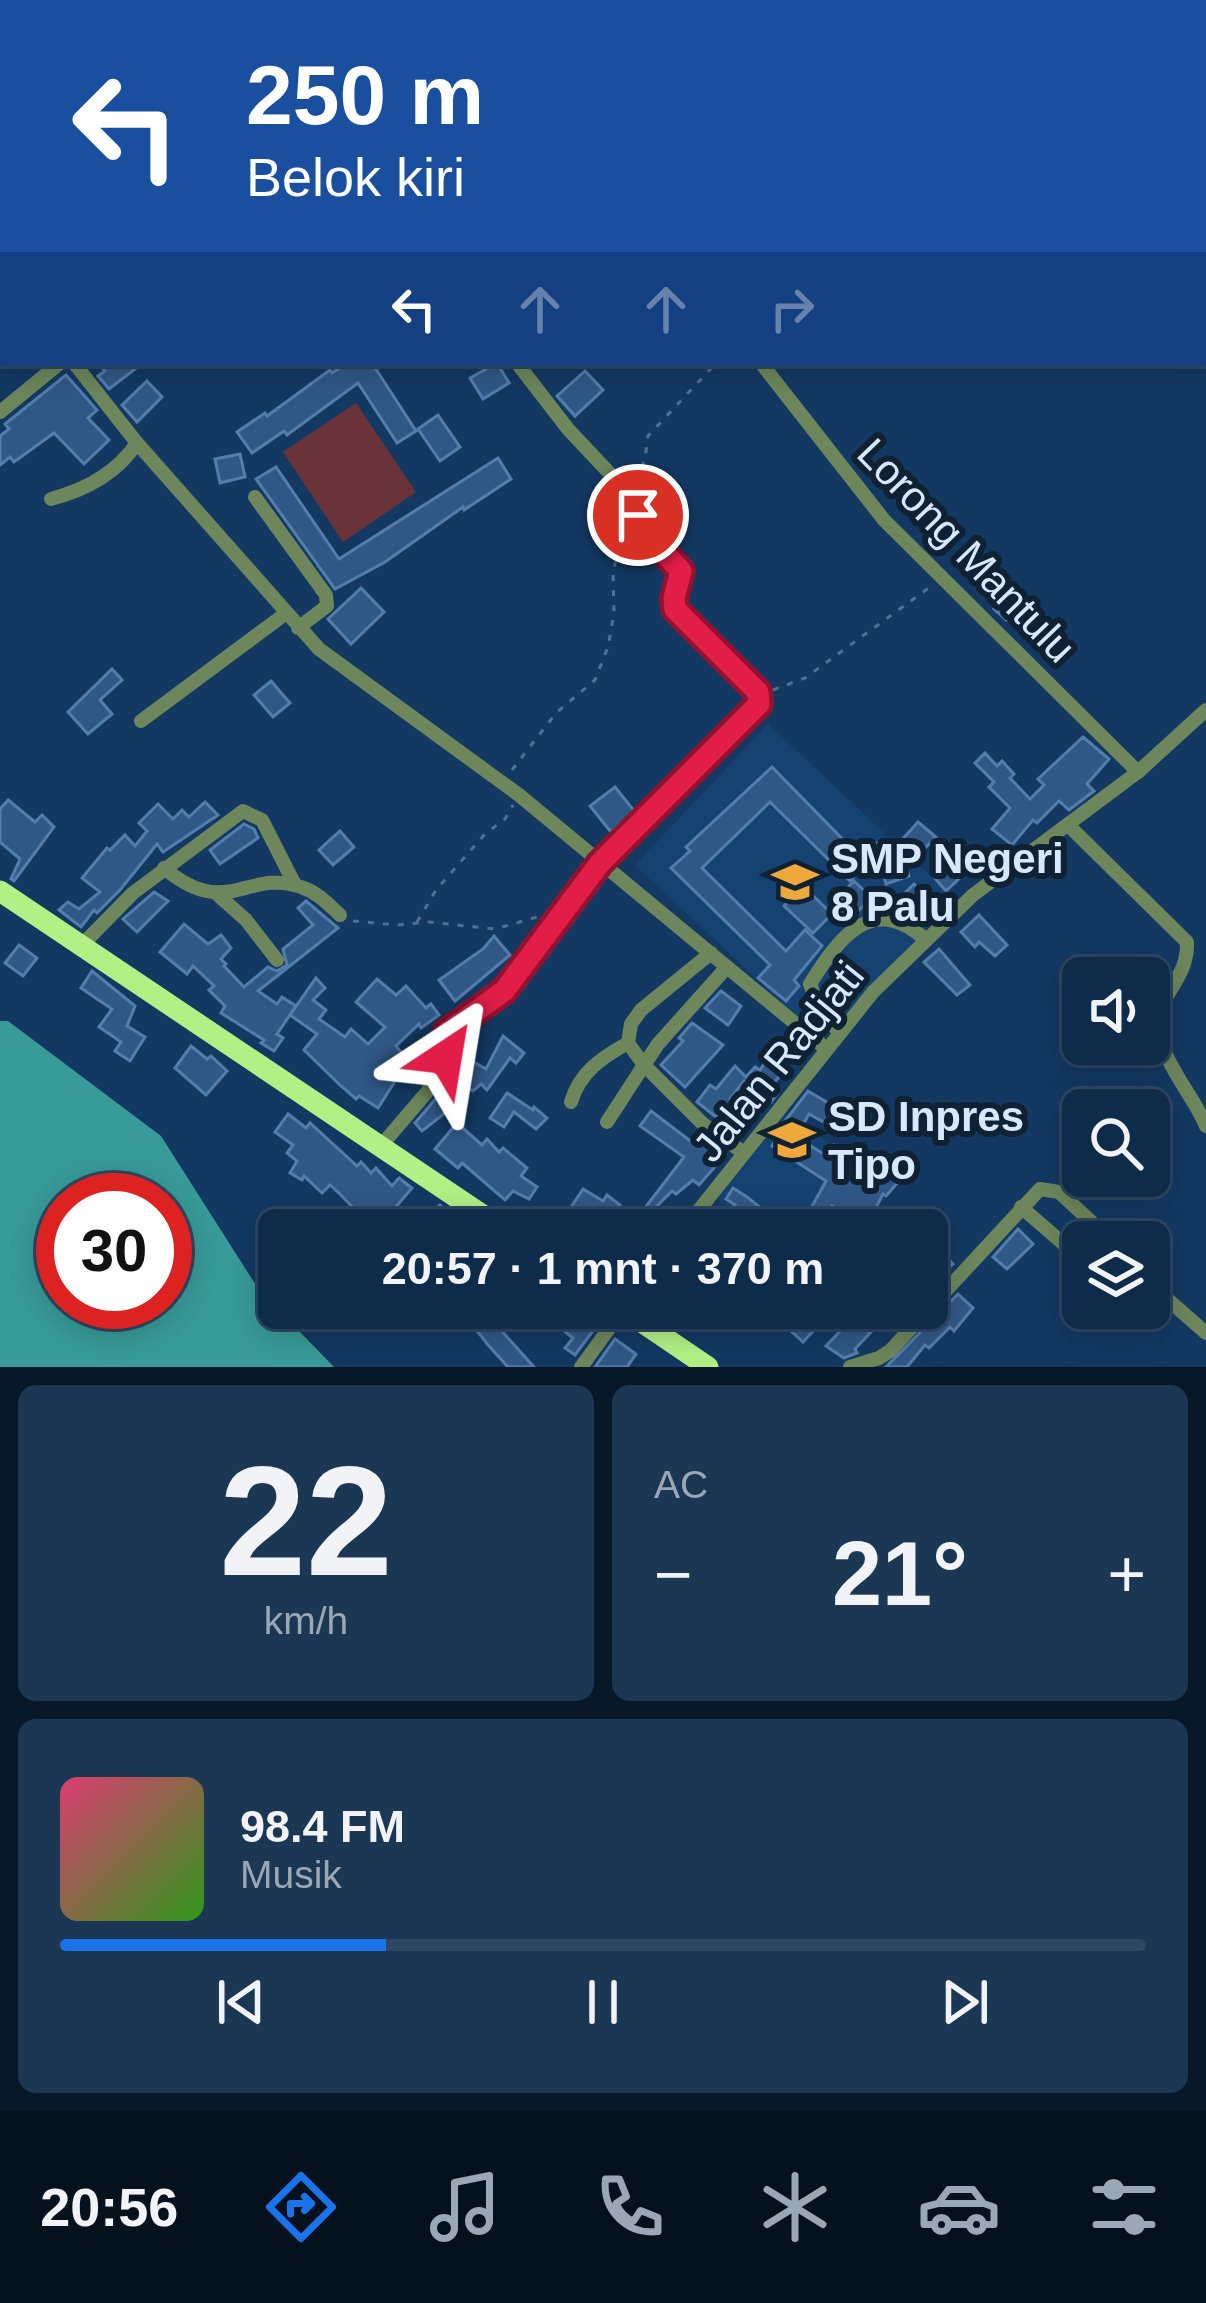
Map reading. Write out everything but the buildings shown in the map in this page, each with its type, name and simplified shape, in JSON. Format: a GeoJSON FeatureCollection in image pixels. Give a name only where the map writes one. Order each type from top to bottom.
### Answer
{"type":"FeatureCollection","features":[{"type":"Feature","properties":{"kind":"highway"},"geometry":{"type":"LineString","coordinates":[[0,891],[473,1209]]}},
{"type":"Feature","properties":{"kind":"highway"},"geometry":{"type":"LineString","coordinates":[[653,1329],[708,1367]]}},
{"type":"Feature","properties":{"kind":"street"},"geometry":{"type":"LineString","coordinates":[[0,412],[56,366]]}},
{"type":"Feature","properties":{"kind":"street"},"geometry":{"type":"LineString","coordinates":[[76,366],[298,628],[372,691],[519,795],[825,1048]]}},
{"type":"Feature","properties":{"kind":"street"},"geometry":{"type":"LineString","coordinates":[[380,1147],[427,1092],[444,1063],[447,1032],[504,991],[600,863],[757,707],[760,695],[675,609],[681,571],[644,528],[629,494],[568,429],[519,366]]}},
{"type":"Feature","properties":{"kind":"street","name":"Lorong Mantulu"},"geometry":{"type":"LineString","coordinates":[[763,366],[829,454],[940,579],[1138,772]]}},
{"type":"Feature","properties":{"kind":"street"},"geometry":{"type":"LineString","coordinates":[[51,499],[84,489],[125,460],[137,443]]}},
{"type":"Feature","properties":{"kind":"street"},"geometry":{"type":"LineString","coordinates":[[255,497],[326,595],[327,605],[298,628]]}},
{"type":"Feature","properties":{"kind":"street"},"geometry":{"type":"LineString","coordinates":[[141,721],[285,614]]}},
{"type":"Feature","properties":{"kind":"street","name":"Jalan Radjati"},"geometry":{"type":"LineString","coordinates":[[700,1209],[825,1048],[926,940],[973,895],[1138,772],[1206,710]]}},
{"type":"Feature","properties":{"kind":"street"},"geometry":{"type":"LineString","coordinates":[[81,946],[116,908],[164,868],[246,812],[262,820],[296,884]]}},
{"type":"Feature","properties":{"kind":"street"},"geometry":{"type":"LineString","coordinates":[[1068,825],[1187,942],[1184,967],[1159,1014],[1158,1037],[1206,1126]]}},
{"type":"Feature","properties":{"kind":"street"},"geometry":{"type":"LineString","coordinates":[[164,868],[218,895],[246,920],[277,960]]}},
{"type":"Feature","properties":{"kind":"street"},"geometry":{"type":"LineString","coordinates":[[218,895],[296,884],[340,915]]}},
{"type":"Feature","properties":{"kind":"street"},"geometry":{"type":"LineString","coordinates":[[839,1032],[820,1011],[810,984],[830,952],[874,918],[892,919],[926,940]]}},
{"type":"Feature","properties":{"kind":"street"},"geometry":{"type":"LineString","coordinates":[[711,953],[641,1010],[631,1024],[628,1043],[703,1124],[744,1153]]}},
{"type":"Feature","properties":{"kind":"street"},"geometry":{"type":"LineString","coordinates":[[607,1122],[644,1065],[727,967]]}},
{"type":"Feature","properties":{"kind":"street"},"geometry":{"type":"LineString","coordinates":[[571,1102],[577,1082],[606,1055],[628,1043]]}},
{"type":"Feature","properties":{"kind":"street"},"geometry":{"type":"LineString","coordinates":[[850,1367],[890,1351],[1040,1189],[1052,1189],[1089,1221]]}},
{"type":"Feature","properties":{"kind":"street"},"geometry":{"type":"LineString","coordinates":[[465,1209],[467,1205]]}},
{"type":"Feature","properties":{"kind":"street"},"geometry":{"type":"LineString","coordinates":[[1021,1207],[1062,1243]]}},
{"type":"Feature","properties":{"kind":"street"},"geometry":{"type":"LineString","coordinates":[[1170,1301],[1206,1333]]}},
{"type":"Feature","properties":{"kind":"street"},"geometry":{"type":"LineString","coordinates":[[581,1367],[607,1329]]}},
{"type":"Feature","properties":{"kind":"path"},"geometry":{"type":"LineString","coordinates":[[502,782],[556,713],[595,680],[608,646],[614,613],[613,572],[626,546],[629,494],[645,459],[648,436],[713,366]]}},
{"type":"Feature","properties":{"kind":"path"},"geometry":{"type":"LineString","coordinates":[[760,695],[805,678],[940,579]]}},
{"type":"Feature","properties":{"kind":"path"},"geometry":{"type":"LineString","coordinates":[[416,923],[436,890],[485,834],[506,819],[519,795]]}},
{"type":"Feature","properties":{"kind":"path"},"geometry":{"type":"LineString","coordinates":[[340,915],[355,921],[495,928],[569,907]]}},
{"type":"Feature","properties":{"kind":"shaded area"},"geometry":{"type":"Polygon","coordinates":[[[356,403],[416,492],[343,542],[283,452],[356,403]]]}},
{"type":"Feature","properties":{"kind":"shaded area","name":"SMP Negeri 8 Palu"},"geometry":{"type":"Polygon","coordinates":[[[768,724],[955,899],[822,1040],[635,865],[768,724]]]}},
{"type":"Feature","properties":{"kind":"shaded area"},"geometry":{"type":"Polygon","coordinates":[[[0,1021],[8,1021],[161,1136],[185,1173],[36,1173],[36,1329],[192,1329],[192,1185],[258,1288],[258,1329],[297,1329],[334,1367],[0,1367],[0,1021]]]}},
{"type":"Feature","properties":{"kind":"shaded area","name":"SD Inpres Tipo"},"geometry":{"type":"Polygon","coordinates":[[[781,1109],[868,1170],[841,1209],[730,1209],[717,1200],[781,1109]]]}},
{"type":"Feature","properties":{"kind":"place","name":"SMP Negeri 8 Palu"},"geometry":{"type":"Point","coordinates":[795,882]}},
{"type":"Feature","properties":{"kind":"place","name":"SD Inpres Tipo"},"geometry":{"type":"Point","coordinates":[792,1140]}},
{"type":"Feature","properties":{"kind":"route"},"geometry":{"type":"LineString","coordinates":[[446,1057],[447,1032],[504,991],[600,863],[759,704],[758,692],[675,609],[680,568],[652,540],[638,515]]}}]}
